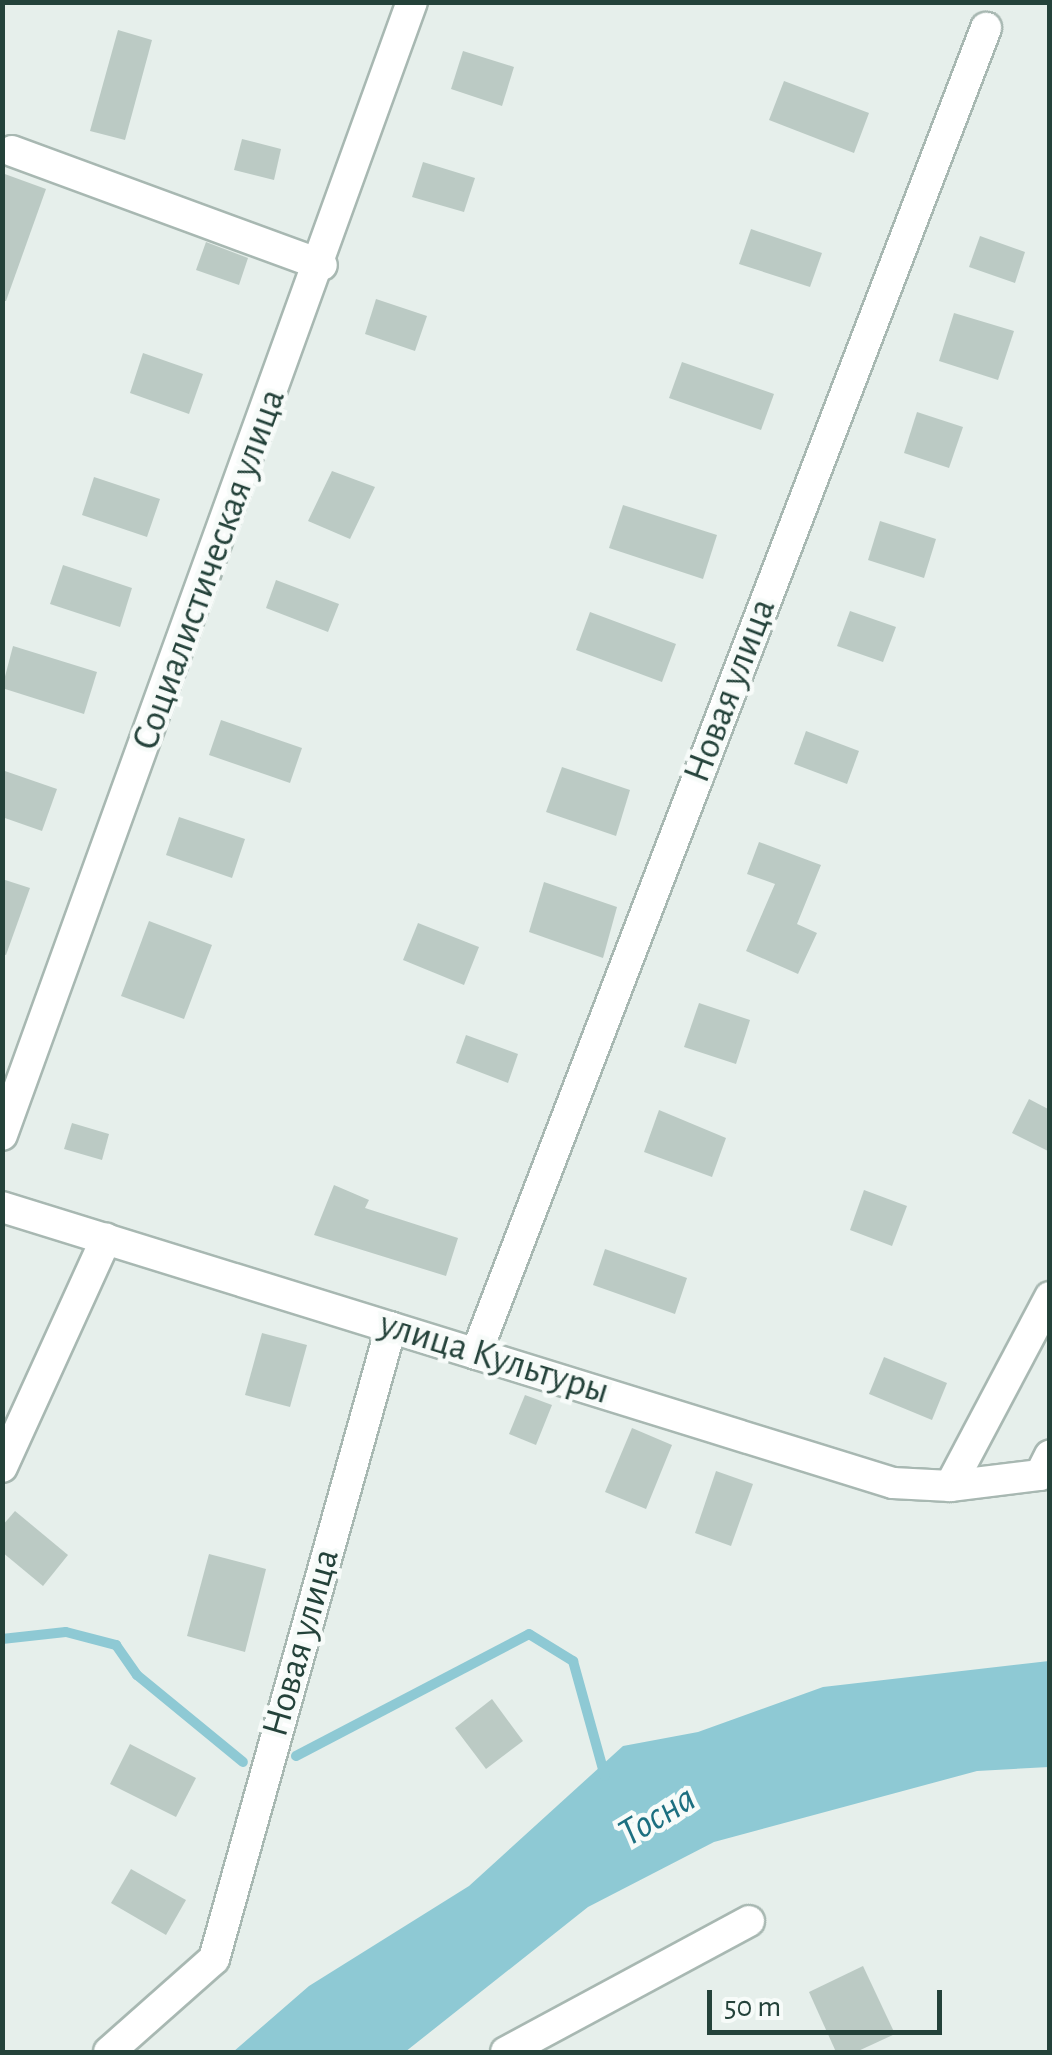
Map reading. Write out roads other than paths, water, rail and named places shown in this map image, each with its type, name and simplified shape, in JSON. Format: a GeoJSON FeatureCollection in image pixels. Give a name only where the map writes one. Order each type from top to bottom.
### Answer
{"type":"FeatureCollection","features":[{"type":"Feature","properties":{"kind":"street","name":"Социалистическая улица"},"geometry":{"type":"LineString","coordinates":[[2,1135],[322,265],[412,2]]}},
{"type":"Feature","properties":{"kind":"street","name":"Новая улица"},"geometry":{"type":"LineString","coordinates":[[476,1354],[986,28]]}},
{"type":"Feature","properties":{"kind":"street"},"geometry":{"type":"LineString","coordinates":[[12,151],[322,265]]}},
{"type":"Feature","properties":{"kind":"street","name":"улица Культуры"},"geometry":{"type":"LineString","coordinates":[[2,1207],[893,1483],[950,1486],[1040,1475],[1050,1456]]}},
{"type":"Feature","properties":{"kind":"street"},"geometry":{"type":"LineString","coordinates":[[2,1466],[106,1239]]}},
{"type":"Feature","properties":{"kind":"street"},"geometry":{"type":"LineString","coordinates":[[950,1486],[1050,1296]]}},
{"type":"Feature","properties":{"kind":"street","name":"Новая улица"},"geometry":{"type":"LineString","coordinates":[[109,2052],[214,1959],[390,1327]]}},
{"type":"Feature","properties":{"kind":"street"},"geometry":{"type":"LineString","coordinates":[[506,2052],[749,1922]]}},
{"type":"Feature","properties":{"kind":"water","name":"Тосна"},"geometry":{"type":"Polygon","coordinates":[[[1049,1661],[1049,1767],[977,1771],[714,1842],[588,1907],[405,2052],[233,2052],[309,1986],[469,1886],[623,1746],[698,1732],[823,1687],[1049,1661]]]}},
{"type":"Feature","properties":{"kind":"waterway"},"geometry":{"type":"LineString","coordinates":[[2,1639],[66,1632],[116,1645],[137,1675],[243,1762]]}},
{"type":"Feature","properties":{"kind":"waterway"},"geometry":{"type":"LineString","coordinates":[[296,1756],[529,1634],[573,1661],[605,1776]]}}]}
